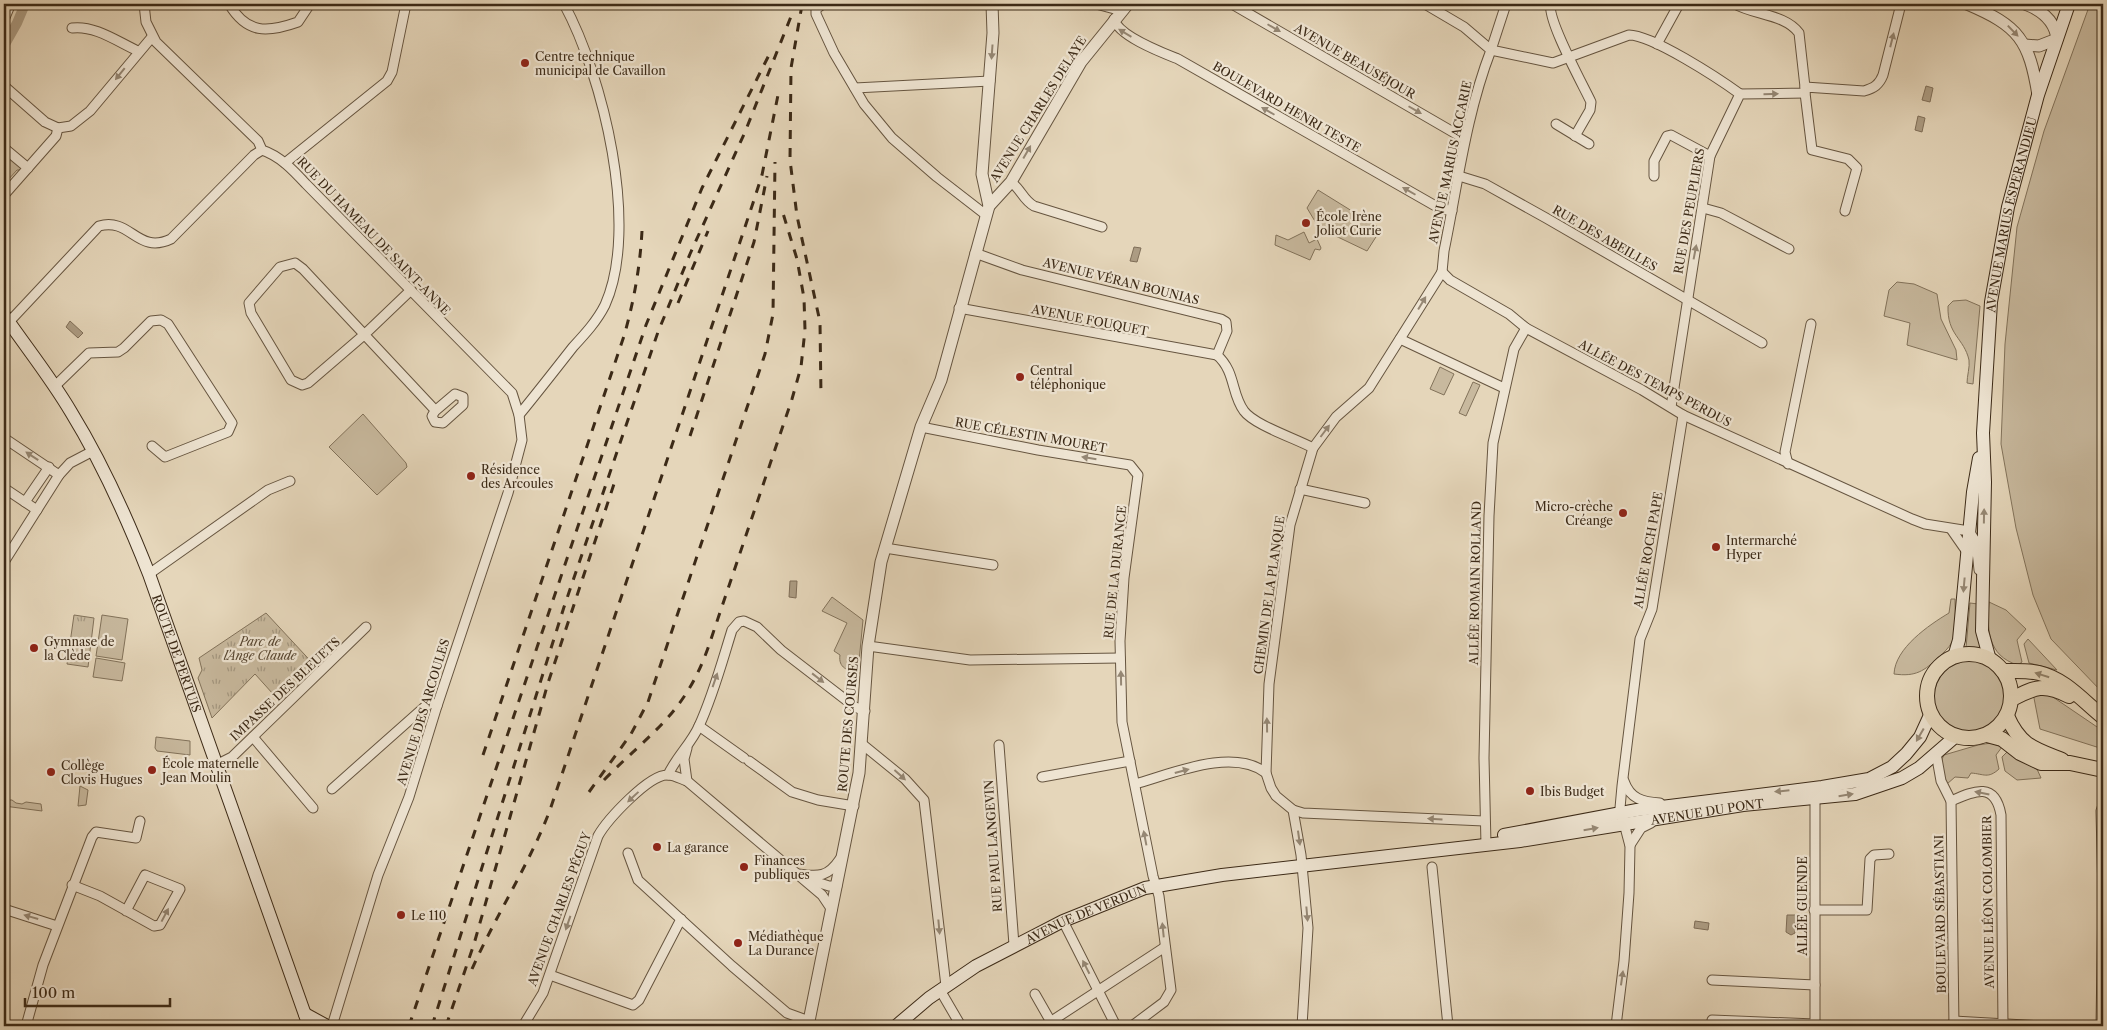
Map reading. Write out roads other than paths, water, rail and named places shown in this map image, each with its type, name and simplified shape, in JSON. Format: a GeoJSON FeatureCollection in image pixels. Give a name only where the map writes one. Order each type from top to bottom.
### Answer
{"type":"FeatureCollection","features":[{"type":"Feature","properties":{"kind":"main road","name":"AVENUE MARIUS ESPERANDIEU"},"geometry":{"type":"LineString","coordinates":[[1954,657],[1960,632],[1967,552],[1960,529],[1972,504],[1983,433],[1991,302],[1997,259],[2008,207],[2038,95],[2069,4]]}},
{"type":"Feature","properties":{"kind":"main road","name":"ROUTE DE PERTUIS"},"geometry":{"type":"LineString","coordinates":[[6,318],[55,386],[120,502],[149,574],[306,1014],[320,1025]]}},
{"type":"Feature","properties":{"kind":"main road","name":"AVENUE MARIUS ESPERANDIEU"},"geometry":{"type":"LineString","coordinates":[[1983,433],[1985,482],[1982,631],[1990,660]]}},
{"type":"Feature","properties":{"kind":"main road"},"geometry":{"type":"LineString","coordinates":[[1973,654],[1990,660],[2003,670],[2011,687],[2012,700],[2007,716],[1998,727],[1987,735],[1968,739],[1956,736],[1941,727],[1931,714],[1927,695],[1930,681],[1938,667],[1954,657],[1973,654]]}},
{"type":"Feature","properties":{"kind":"main road"},"geometry":{"type":"LineString","coordinates":[[2003,670],[2045,675],[2067,687],[2100,714]]}},
{"type":"Feature","properties":{"kind":"main road"},"geometry":{"type":"LineString","coordinates":[[2012,700],[2029,689],[2044,688],[2064,694],[2100,714]]}},
{"type":"Feature","properties":{"kind":"main road","name":"AVENUE DU PONT"},"geometry":{"type":"LineString","coordinates":[[1302,866],[1485,842],[1624,817],[1683,803],[1822,787],[1869,779],[1892,767],[1914,745],[1931,714]]}},
{"type":"Feature","properties":{"kind":"main road"},"geometry":{"type":"LineString","coordinates":[[2007,716],[2012,730],[2021,741],[2030,747],[2070,763],[2103,770]]}},
{"type":"Feature","properties":{"kind":"main road"},"geometry":{"type":"LineString","coordinates":[[1987,735],[2002,739],[2020,753],[2041,763],[2070,763]]}},
{"type":"Feature","properties":{"kind":"main road","name":"AVENUE DU PONT"},"geometry":{"type":"LineString","coordinates":[[1624,817],[1661,818],[1743,805],[1815,803],[1856,794],[1877,788],[1910,773],[1956,736]]}},
{"type":"Feature","properties":{"kind":"main road","name":"AVENUE DE VERDUN"},"geometry":{"type":"LineString","coordinates":[[896,1026],[943,988],[1014,945],[1116,898],[1156,886],[1222,875],[1302,866]]}},
{"type":"Feature","properties":{"kind":"street"},"geometry":{"type":"LineString","coordinates":[[4,20],[9,8],[8,4]]}},
{"type":"Feature","properties":{"kind":"street"},"geometry":{"type":"LineString","coordinates":[[4,86],[45,122],[58,128],[70,126],[80,121],[138,51],[152,37],[146,22],[144,4]]}},
{"type":"Feature","properties":{"kind":"street"},"geometry":{"type":"LineString","coordinates":[[229,4],[236,15],[251,27],[266,31],[298,22],[310,4]]}},
{"type":"Feature","properties":{"kind":"street"},"geometry":{"type":"LineString","coordinates":[[285,163],[386,81],[392,72],[406,4]]}},
{"type":"Feature","properties":{"kind":"street"},"geometry":{"type":"LineString","coordinates":[[519,416],[596,321],[611,290],[615,272],[618,237],[618,189],[606,124],[587,54],[564,4]]}},
{"type":"Feature","properties":{"kind":"street"},"geometry":{"type":"LineString","coordinates":[[823,4],[815,11],[834,52],[864,104],[892,138],[937,178],[988,210]]}},
{"type":"Feature","properties":{"kind":"street"},"geometry":{"type":"LineString","coordinates":[[988,210],[982,174],[993,33],[992,4]]}},
{"type":"Feature","properties":{"kind":"street"},"geometry":{"type":"LineString","coordinates":[[1096,4],[1121,11]]}},
{"type":"Feature","properties":{"kind":"street","name":"AVENUE BEAUSÉJOUR"},"geometry":{"type":"LineString","coordinates":[[1232,4],[1466,139]]}},
{"type":"Feature","properties":{"kind":"street"},"geometry":{"type":"LineString","coordinates":[[1425,4],[1438,7],[1492,50],[1545,63],[1570,58],[1629,35],[1637,35],[1657,44],[1740,94],[1805,90],[1864,91],[1879,84],[1883,76],[1901,4]]}},
{"type":"Feature","properties":{"kind":"street","name":"AVENUE MARIUS ACCARIE"},"geometry":{"type":"LineString","coordinates":[[1442,272],[1442,263],[1466,139],[1479,82],[1492,50],[1506,4]]}},
{"type":"Feature","properties":{"kind":"street"},"geometry":{"type":"LineString","coordinates":[[1551,4],[1550,10],[1591,102],[1590,110],[1575,136]]}},
{"type":"Feature","properties":{"kind":"street"},"geometry":{"type":"LineString","coordinates":[[1657,44],[1679,4]]}},
{"type":"Feature","properties":{"kind":"street"},"geometry":{"type":"LineString","coordinates":[[1735,4],[1745,10],[1785,21],[1795,27],[1799,33],[1812,150],[1848,159],[1857,168],[1845,211]]}},
{"type":"Feature","properties":{"kind":"street"},"geometry":{"type":"LineString","coordinates":[[1967,4],[2003,21],[2025,45],[2032,62],[2038,95]]}},
{"type":"Feature","properties":{"kind":"street"},"geometry":{"type":"LineString","coordinates":[[2025,4],[2039,10],[2050,20],[2057,39],[2039,46],[2025,45]]}},
{"type":"Feature","properties":{"kind":"street","name":"AVENUE CHARLES DELAYE"},"geometry":{"type":"LineString","coordinates":[[988,210],[1008,186],[1068,83],[1121,11]]}},
{"type":"Feature","properties":{"kind":"street","name":"BOULEVARD HENRI TESTE"},"geometry":{"type":"LineString","coordinates":[[1121,11],[1118,28],[1137,40],[1178,59],[1439,208],[1452,211]]}},
{"type":"Feature","properties":{"kind":"street"},"geometry":{"type":"LineString","coordinates":[[72,28],[83,27],[93,30],[138,51]]}},
{"type":"Feature","properties":{"kind":"street","name":"RUE DU HAMEAU DE SAINT-ANNE"},"geometry":{"type":"LineString","coordinates":[[152,37],[258,141],[262,150],[285,163],[512,393],[519,416]]}},
{"type":"Feature","properties":{"kind":"street"},"geometry":{"type":"LineString","coordinates":[[855,88],[990,81]]}},
{"type":"Feature","properties":{"kind":"street","name":"RUE DES PEUPLIERS"},"geometry":{"type":"LineString","coordinates":[[1671,407],[1686,300],[1703,208],[1710,156],[1740,94]]}},
{"type":"Feature","properties":{"kind":"street"},"geometry":{"type":"LineString","coordinates":[[1556,124],[1589,144]]}},
{"type":"Feature","properties":{"kind":"street"},"geometry":{"type":"LineString","coordinates":[[4,195],[56,136],[58,128]]}},
{"type":"Feature","properties":{"kind":"street"},"geometry":{"type":"LineString","coordinates":[[1654,176],[1654,161],[1667,136],[1671,135],[1710,156]]}},
{"type":"Feature","properties":{"kind":"street"},"geometry":{"type":"LineString","coordinates":[[4,148],[28,168]]}},
{"type":"Feature","properties":{"kind":"street"},"geometry":{"type":"LineString","coordinates":[[6,318],[99,226],[110,223],[148,244],[160,244],[171,239],[254,155],[262,150]]}},
{"type":"Feature","properties":{"kind":"street","name":"RUE DES ABEILLES"},"geometry":{"type":"LineString","coordinates":[[1459,176],[1485,184],[1762,343]]}},
{"type":"Feature","properties":{"kind":"street"},"geometry":{"type":"LineString","coordinates":[[985,185],[995,190],[1008,186],[1022,191],[1027,202],[1034,206],[1102,227]]}},
{"type":"Feature","properties":{"kind":"street"},"geometry":{"type":"LineString","coordinates":[[1703,208],[1721,213],[1789,249]]}},
{"type":"Feature","properties":{"kind":"street","name":"ROUTE DES COURSES"},"geometry":{"type":"LineString","coordinates":[[808,1023],[854,806],[862,744],[868,646],[873,604],[885,548],[922,426],[941,380],[959,308],[988,210]]}},
{"type":"Feature","properties":{"kind":"street","name":"AVENUE VÉRAN BOUNIAS"},"geometry":{"type":"LineString","coordinates":[[975,253],[1022,270],[1221,319],[1226,322],[1227,330],[1217,355]]}},
{"type":"Feature","properties":{"kind":"street"},"geometry":{"type":"LineString","coordinates":[[411,290],[364,334],[308,383],[297,384],[291,380],[251,313],[249,303],[280,267],[295,263],[364,334],[435,410]]}},
{"type":"Feature","properties":{"kind":"street","name":"ALLÉE DES TEMPS PERDUS"},"geometry":{"type":"LineString","coordinates":[[1442,272],[1450,280],[1509,314],[1526,328],[1683,415],[1912,519],[1960,529]]}},
{"type":"Feature","properties":{"kind":"street","name":"CHEMIN DE LA PLANQUE"},"geometry":{"type":"LineString","coordinates":[[1293,810],[1276,796],[1266,773],[1268,744],[1266,715],[1271,660],[1290,525],[1313,448],[1336,417],[1369,388],[1442,272]]}},
{"type":"Feature","properties":{"kind":"street","name":"AVENUE FOUQUET"},"geometry":{"type":"LineString","coordinates":[[959,308],[1217,355]]}},
{"type":"Feature","properties":{"kind":"street"},"geometry":{"type":"LineString","coordinates":[[55,386],[89,353],[118,352],[152,320],[161,320],[168,324],[232,423],[228,432],[164,457],[152,446]]}},
{"type":"Feature","properties":{"kind":"street"},"geometry":{"type":"LineString","coordinates":[[1788,464],[1785,452],[1811,324]]}},
{"type":"Feature","properties":{"kind":"street","name":"ALLÉE ROMAIN ROLLAND"},"geometry":{"type":"LineString","coordinates":[[1485,842],[1491,475],[1494,435],[1514,349],[1526,328]]}},
{"type":"Feature","properties":{"kind":"street"},"geometry":{"type":"LineString","coordinates":[[1400,339],[1504,388]]}},
{"type":"Feature","properties":{"kind":"street"},"geometry":{"type":"LineString","coordinates":[[1217,355],[1233,378],[1241,406],[1251,418],[1313,448]]}},
{"type":"Feature","properties":{"kind":"street","name":"ALLÉE ROCH PAPE"},"geometry":{"type":"LineString","coordinates":[[1616,1026],[1628,915],[1630,846],[1620,800],[1640,639],[1652,609],[1683,415]]}},
{"type":"Feature","properties":{"kind":"street","name":"AVENUE DES ARCOULES"},"geometry":{"type":"LineString","coordinates":[[320,1025],[336,1012],[378,875],[409,797],[437,706],[508,493],[522,440],[519,416]]}},
{"type":"Feature","properties":{"kind":"street","name":"RUE CÉLESTIN MOURET"},"geometry":{"type":"LineString","coordinates":[[922,426],[1038,450],[1130,465],[1135,469]]}},
{"type":"Feature","properties":{"kind":"street"},"geometry":{"type":"LineString","coordinates":[[4,438],[59,475]]}},
{"type":"Feature","properties":{"kind":"street"},"geometry":{"type":"LineString","coordinates":[[4,562],[59,475],[70,463],[93,451]]}},
{"type":"Feature","properties":{"kind":"street"},"geometry":{"type":"LineString","coordinates":[[25,502],[49,467]]}},
{"type":"Feature","properties":{"kind":"street","name":"RUE DE LA DURANCE"},"geometry":{"type":"LineString","coordinates":[[1132,1026],[1169,996],[1171,990],[1159,896],[1122,722],[1120,658],[1124,578],[1138,475],[1135,469]]}},
{"type":"Feature","properties":{"kind":"street"},"geometry":{"type":"LineString","coordinates":[[149,574],[268,490],[290,481]]}},
{"type":"Feature","properties":{"kind":"street"},"geometry":{"type":"LineString","coordinates":[[4,488],[37,510]]}},
{"type":"Feature","properties":{"kind":"street"},"geometry":{"type":"LineString","coordinates":[[1300,489],[1365,502]]}},
{"type":"Feature","properties":{"kind":"street"},"geometry":{"type":"LineString","coordinates":[[1960,529],[1976,542],[1982,583]]}},
{"type":"Feature","properties":{"kind":"street"},"geometry":{"type":"LineString","coordinates":[[1960,529],[1967,552]]}},
{"type":"Feature","properties":{"kind":"street"},"geometry":{"type":"LineString","coordinates":[[885,548],[993,566]]}},
{"type":"Feature","properties":{"kind":"street"},"geometry":{"type":"LineString","coordinates":[[832,910],[822,895],[687,781],[668,775],[676,759],[688,746],[700,726],[732,630],[739,622],[744,621],[757,627],[788,655],[855,707],[865,711]]}},
{"type":"Feature","properties":{"kind":"street","name":"IMPASSE DES BLEUETS"},"geometry":{"type":"LineString","coordinates":[[216,765],[232,756],[253,737],[366,627]]}},
{"type":"Feature","properties":{"kind":"street"},"geometry":{"type":"LineString","coordinates":[[868,646],[970,660],[1120,658]]}},
{"type":"Feature","properties":{"kind":"street"},"geometry":{"type":"LineString","coordinates":[[332,789],[430,702],[437,706]]}},
{"type":"Feature","properties":{"kind":"street"},"geometry":{"type":"LineString","coordinates":[[700,726],[792,792],[818,800],[854,806]]}},
{"type":"Feature","properties":{"kind":"street"},"geometry":{"type":"LineString","coordinates":[[253,737],[313,808]]}},
{"type":"Feature","properties":{"kind":"street"},"geometry":{"type":"LineString","coordinates":[[862,744],[905,779],[924,800],[943,988],[961,1026]]}},
{"type":"Feature","properties":{"kind":"street","name":"RUE PAUL LANGEVIN"},"geometry":{"type":"LineString","coordinates":[[999,745],[1014,945]]}},
{"type":"Feature","properties":{"kind":"street"},"geometry":{"type":"LineString","coordinates":[[687,781],[684,759],[688,746]]}},
{"type":"Feature","properties":{"kind":"street"},"geometry":{"type":"LineString","coordinates":[[1936,753],[1941,781],[1951,801]]}},
{"type":"Feature","properties":{"kind":"street"},"geometry":{"type":"LineString","coordinates":[[1042,777],[1130,761]]}},
{"type":"Feature","properties":{"kind":"street"},"geometry":{"type":"LineString","coordinates":[[1135,784],[1209,763],[1222,762],[1251,765],[1266,773]]}},
{"type":"Feature","properties":{"kind":"street","name":"AVENUE CHARLES PÉGUY"},"geometry":{"type":"LineString","coordinates":[[523,1026],[543,993],[598,836],[610,819],[654,778],[668,775]]}},
{"type":"Feature","properties":{"kind":"street"},"geometry":{"type":"LineString","coordinates":[[1623,778],[1626,789],[1639,800],[1683,803]]}},
{"type":"Feature","properties":{"kind":"street","name":"ALLÉE GUENDE"},"geometry":{"type":"LineString","coordinates":[[1815,1025],[1815,803],[1822,787]]}},
{"type":"Feature","properties":{"kind":"street","name":"AVENUE LÉON COLOMBIER"},"geometry":{"type":"LineString","coordinates":[[1951,801],[1968,792],[1985,792],[1998,801],[2001,815],[2002,1024]]}},
{"type":"Feature","properties":{"kind":"street","name":"BOULEVARD SÉBASTIANI"},"geometry":{"type":"LineString","coordinates":[[1951,801],[1954,1024]]}},
{"type":"Feature","properties":{"kind":"street"},"geometry":{"type":"LineString","coordinates":[[2101,1026],[2103,896],[2101,812],[2103,805]]}},
{"type":"Feature","properties":{"kind":"street"},"geometry":{"type":"LineString","coordinates":[[1302,1026],[1308,928],[1302,866],[1293,810],[1303,813],[1484,821]]}},
{"type":"Feature","properties":{"kind":"street"},"geometry":{"type":"LineString","coordinates":[[1630,846],[1641,828],[1661,818]]}},
{"type":"Feature","properties":{"kind":"street"},"geometry":{"type":"LineString","coordinates":[[26,1026],[43,965],[57,926],[72,885],[96,832],[136,838],[140,821]]}},
{"type":"Feature","properties":{"kind":"street"},"geometry":{"type":"LineString","coordinates":[[801,877],[822,875],[833,870],[844,852]]}},
{"type":"Feature","properties":{"kind":"street"},"geometry":{"type":"LineString","coordinates":[[628,853],[638,880],[681,920],[788,1012],[808,1023]]}},
{"type":"Feature","properties":{"kind":"street"},"geometry":{"type":"LineString","coordinates":[[1814,910],[1867,910],[1870,859],[1874,855],[1889,854]]}},
{"type":"Feature","properties":{"kind":"street"},"geometry":{"type":"LineString","coordinates":[[1432,867],[1448,1026]]}},
{"type":"Feature","properties":{"kind":"street"},"geometry":{"type":"LineString","coordinates":[[72,885],[100,896],[126,911],[154,926],[160,925],[180,889],[145,875],[126,911]]}},
{"type":"Feature","properties":{"kind":"street"},"geometry":{"type":"LineString","coordinates":[[801,877],[819,884],[838,886]]}},
{"type":"Feature","properties":{"kind":"street"},"geometry":{"type":"LineString","coordinates":[[4,909],[57,926]]}},
{"type":"Feature","properties":{"kind":"street"},"geometry":{"type":"LineString","coordinates":[[550,975],[630,1005],[636,1004],[681,920]]}},
{"type":"Feature","properties":{"kind":"street"},"geometry":{"type":"LineString","coordinates":[[1063,921],[1116,1026]]}},
{"type":"Feature","properties":{"kind":"street"},"geometry":{"type":"LineString","coordinates":[[1035,994],[1048,1024],[1165,947]]}},
{"type":"Feature","properties":{"kind":"street"},"geometry":{"type":"LineString","coordinates":[[1712,980],[1815,985]]}},
{"type":"Feature","properties":{"kind":"street"},"geometry":{"type":"LineString","coordinates":[[1712,1020],[1815,1025]]}},
{"type":"Feature","properties":{"kind":"street"},"geometry":{"type":"LineString","coordinates":[[1954,1024],[2041,1026]]}},
{"type":"Feature","properties":{"kind":"waterway"},"geometry":{"type":"LineString","coordinates":[[4,46],[25,4]]}},
{"type":"Feature","properties":{"kind":"railway"},"geometry":{"type":"LineString","coordinates":[[432,1026],[564,607],[658,332],[690,254],[745,132],[796,4]]}},
{"type":"Feature","properties":{"kind":"railway"},"geometry":{"type":"LineString","coordinates":[[802,5],[791,68],[790,160],[797,216],[820,322],[821,396]]}},
{"type":"Feature","properties":{"kind":"railway"},"geometry":{"type":"LineString","coordinates":[[409,1026],[646,325],[702,188],[769,55]]}},
{"type":"Feature","properties":{"kind":"railway"},"geometry":{"type":"LineString","coordinates":[[472,969],[542,830],[550,810],[762,175],[779,90]]}},
{"type":"Feature","properties":{"kind":"railway"},"geometry":{"type":"LineString","coordinates":[[589,792],[631,734],[648,702],[765,354],[773,314],[775,162]]}},
{"type":"Feature","properties":{"kind":"railway"},"geometry":{"type":"LineString","coordinates":[[690,436],[754,242],[767,176]]}},
{"type":"Feature","properties":{"kind":"railway"},"geometry":{"type":"LineString","coordinates":[[604,780],[665,721],[677,707],[699,671],[792,399],[801,367],[805,330],[804,298],[797,259],[782,210]]}},
{"type":"Feature","properties":{"kind":"railway"},"geometry":{"type":"LineString","coordinates":[[483,755],[624,336],[636,284],[642,231]]}},
{"type":"Feature","properties":{"kind":"railway"},"geometry":{"type":"LineString","coordinates":[[678,303],[708,231]]}},
{"type":"Feature","properties":{"kind":"railway"},"geometry":{"type":"LineString","coordinates":[[446,1026],[474,944],[548,683],[614,484]]}},
{"type":"Feature","properties":{"kind":"place","name":"Centre technique municipal de Cavaillon"},"geometry":{"type":"Point","coordinates":[525,63]}},
{"type":"Feature","properties":{"kind":"place","name":"École Irène Joliot Curie"},"geometry":{"type":"Point","coordinates":[1306,223]}},
{"type":"Feature","properties":{"kind":"place","name":"Central téléphonique"},"geometry":{"type":"Point","coordinates":[1020,377]}},
{"type":"Feature","properties":{"kind":"place","name":"Résidence des Arcoules"},"geometry":{"type":"Point","coordinates":[471,476]}},
{"type":"Feature","properties":{"kind":"place","name":"Micro-crèche Créange"},"geometry":{"type":"Point","coordinates":[1623,513]}},
{"type":"Feature","properties":{"kind":"place","name":"Intermarché Hyper"},"geometry":{"type":"Point","coordinates":[1716,547]}},
{"type":"Feature","properties":{"kind":"place","name":"Gymnase de la Clède"},"geometry":{"type":"Point","coordinates":[34,648]}},
{"type":"Feature","properties":{"kind":"place","name":"École maternelle Jean Moulin"},"geometry":{"type":"Point","coordinates":[152,770]}},
{"type":"Feature","properties":{"kind":"place","name":"Collège Clovis Hugues"},"geometry":{"type":"Point","coordinates":[51,772]}},
{"type":"Feature","properties":{"kind":"place","name":"Ibis Budget"},"geometry":{"type":"Point","coordinates":[1530,791]}},
{"type":"Feature","properties":{"kind":"place","name":"La garance"},"geometry":{"type":"Point","coordinates":[657,847]}},
{"type":"Feature","properties":{"kind":"place","name":"Finances publiques"},"geometry":{"type":"Point","coordinates":[744,867]}},
{"type":"Feature","properties":{"kind":"place","name":"Le 110"},"geometry":{"type":"Point","coordinates":[401,915]}},
{"type":"Feature","properties":{"kind":"place","name":"Médiathèque La Durance"},"geometry":{"type":"Point","coordinates":[738,943]}},
{"type":"Feature","properties":{"kind":"park label","name":"Parc de l'Ange Claude"},"geometry":{"type":"Point","coordinates":[260,648]}}]}
